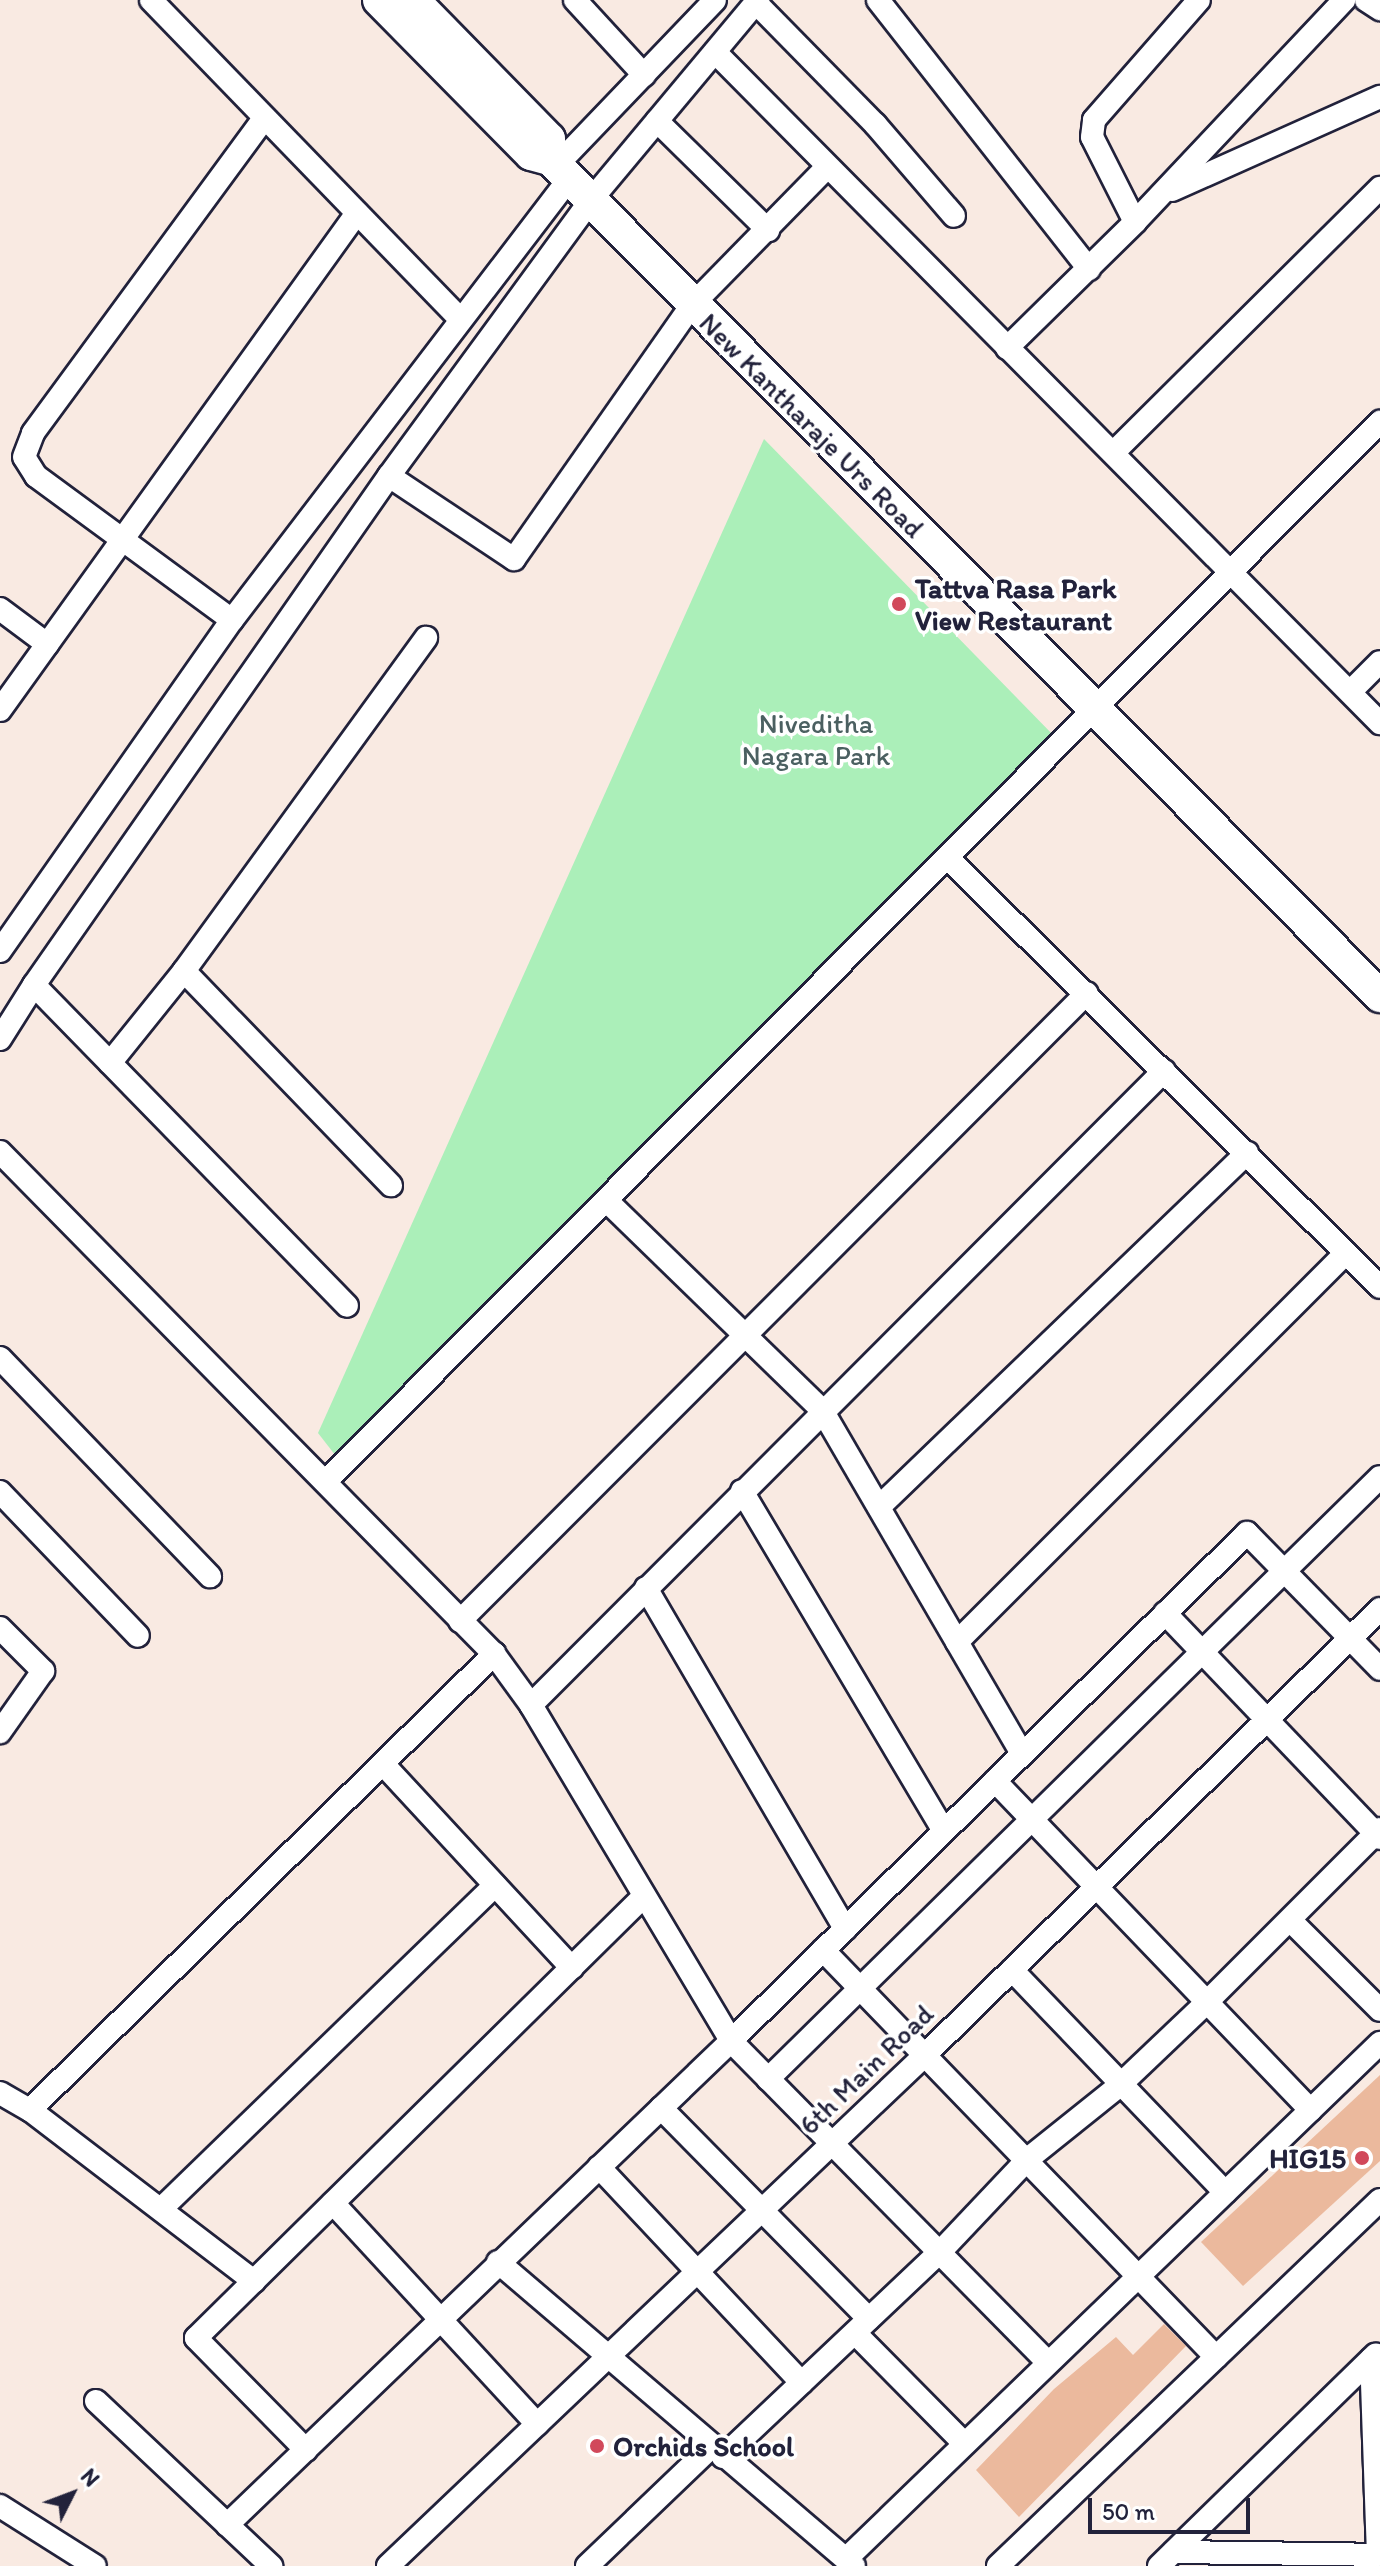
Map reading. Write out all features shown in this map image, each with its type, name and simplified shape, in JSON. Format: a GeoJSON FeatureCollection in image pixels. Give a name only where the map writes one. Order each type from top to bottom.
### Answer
{"type":"FeatureCollection","features":[{"type":"Feature","properties":{"kind":"main road","name":"New Kantharaje Urs Road"},"geometry":{"type":"LineString","coordinates":[[379,0],[531,154],[566,176],[1380,996]]}},
{"type":"Feature","properties":{"kind":"main road","name":"New Kantharaje Urs Road"},"geometry":{"type":"LineString","coordinates":[[413,0],[549,139],[566,176]]}},
{"type":"Feature","properties":{"kind":"street"},"geometry":{"type":"LineString","coordinates":[[151,0],[459,318]]}},
{"type":"Feature","properties":{"kind":"street"},"geometry":{"type":"LineString","coordinates":[[0,951],[232,620],[459,318],[644,75],[715,0]]}},
{"type":"Feature","properties":{"kind":"street"},"geometry":{"type":"LineString","coordinates":[[878,0],[1089,269]]}},
{"type":"Feature","properties":{"kind":"street"},"geometry":{"type":"LineString","coordinates":[[1135,222],[1092,137],[1094,120],[1199,0]]}},
{"type":"Feature","properties":{"kind":"street"},"geometry":{"type":"LineString","coordinates":[[1007,348],[1135,222],[1344,0]]}},
{"type":"Feature","properties":{"kind":"street"},"geometry":{"type":"LineString","coordinates":[[1366,0],[1380,9]]}},
{"type":"Feature","properties":{"kind":"street"},"geometry":{"type":"LineString","coordinates":[[0,1039],[34,985],[389,476],[566,176],[657,121],[757,2],[875,124],[954,216]]}},
{"type":"Feature","properties":{"kind":"street"},"geometry":{"type":"LineString","coordinates":[[586,4],[644,75]]}},
{"type":"Feature","properties":{"kind":"street"},"geometry":{"type":"LineString","coordinates":[[715,52],[826,168],[1235,573],[1380,723]]}},
{"type":"Feature","properties":{"kind":"street"},"geometry":{"type":"LineString","coordinates":[[1160,196],[1380,97]]}},
{"type":"Feature","properties":{"kind":"street"},"geometry":{"type":"LineString","coordinates":[[232,620],[36,476],[27,465],[25,447],[264,118]]}},
{"type":"Feature","properties":{"kind":"street"},"geometry":{"type":"LineString","coordinates":[[657,121],[768,230]]}},
{"type":"Feature","properties":{"kind":"street"},"geometry":{"type":"LineString","coordinates":[[389,476],[514,559],[692,305],[826,168]]}},
{"type":"Feature","properties":{"kind":"street"},"geometry":{"type":"LineString","coordinates":[[1114,452],[1380,188]]}},
{"type":"Feature","properties":{"kind":"street"},"geometry":{"type":"LineString","coordinates":[[0,710],[357,213]]}},
{"type":"Feature","properties":{"kind":"street"},"geometry":{"type":"LineString","coordinates":[[325,1482],[608,1202],[1093,710],[1235,573],[1380,422]]}},
{"type":"Feature","properties":{"kind":"street"},"geometry":{"type":"LineString","coordinates":[[0,609],[47,644]]}},
{"type":"Feature","properties":{"kind":"street"},"geometry":{"type":"LineString","coordinates":[[110,1063],[184,971],[426,638]]}},
{"type":"Feature","properties":{"kind":"street"},"geometry":{"type":"LineString","coordinates":[[1350,692],[1380,662]]}},
{"type":"Feature","properties":{"kind":"street"},"geometry":{"type":"LineString","coordinates":[[949,859],[1380,1287]]}},
{"type":"Feature","properties":{"kind":"street"},"geometry":{"type":"LineString","coordinates":[[184,971],[391,1185]]}},
{"type":"Feature","properties":{"kind":"street"},"geometry":{"type":"LineString","coordinates":[[34,985],[347,1306]]}},
{"type":"Feature","properties":{"kind":"street"},"geometry":{"type":"LineString","coordinates":[[460,1621],[745,1332],[1087,993]]}},
{"type":"Feature","properties":{"kind":"street"},"geometry":{"type":"LineString","coordinates":[[531,1705],[822,1410],[1164,1071]]}},
{"type":"Feature","properties":{"kind":"street"},"geometry":{"type":"LineString","coordinates":[[0,1152],[494,1654],[531,1705],[731,2041],[1048,2362]]}},
{"type":"Feature","properties":{"kind":"street"},"geometry":{"type":"LineString","coordinates":[[879,1507],[1247,1153]]}},
{"type":"Feature","properties":{"kind":"street"},"geometry":{"type":"LineString","coordinates":[[608,1202],[822,1410],[1022,1754]]}},
{"type":"Feature","properties":{"kind":"street"},"geometry":{"type":"LineString","coordinates":[[957,1642],[1346,1253]]}},
{"type":"Feature","properties":{"kind":"street"},"geometry":{"type":"LineString","coordinates":[[0,1358],[210,1576]]}},
{"type":"Feature","properties":{"kind":"street"},"geometry":{"type":"LineString","coordinates":[[768,2079],[1380,1477]]}},
{"type":"Feature","properties":{"kind":"street"},"geometry":{"type":"LineString","coordinates":[[742,1491],[944,1831]]}},
{"type":"Feature","properties":{"kind":"street"},"geometry":{"type":"LineString","coordinates":[[0,1492],[138,1636]]}},
{"type":"Feature","properties":{"kind":"street"},"geometry":{"type":"LineString","coordinates":[[227,2525],[731,2041],[1247,1533],[1380,1669]]}},
{"type":"Feature","properties":{"kind":"street"},"geometry":{"type":"LineString","coordinates":[[646,1588],[845,1929]]}},
{"type":"Feature","properties":{"kind":"street","name":"6th Main Road"},"geometry":{"type":"LineString","coordinates":[[388,2566],[925,2055],[1380,1609]]}},
{"type":"Feature","properties":{"kind":"street"},"geometry":{"type":"LineString","coordinates":[[587,2566],[717,2452],[802,2383],[940,2252],[1029,2158],[1120,2085],[1379,1834],[1266,1721],[1165,1613]]}},
{"type":"Feature","properties":{"kind":"street"},"geometry":{"type":"LineString","coordinates":[[0,1628],[43,1671],[0,1732]]}},
{"type":"Feature","properties":{"kind":"street"},"geometry":{"type":"LineString","coordinates":[[30,2110],[494,1654]]}},
{"type":"Feature","properties":{"kind":"street"},"geometry":{"type":"LineString","coordinates":[[383,1764],[572,1968]]}},
{"type":"Feature","properties":{"kind":"street"},"geometry":{"type":"LineString","coordinates":[[995,1781],[1311,2110]]}},
{"type":"Feature","properties":{"kind":"street"},"geometry":{"type":"LineString","coordinates":[[161,2209],[495,1885]]}},
{"type":"Feature","properties":{"kind":"street"},"geometry":{"type":"LineString","coordinates":[[306,2450],[196,2338],[644,1896]]}},
{"type":"Feature","properties":{"kind":"street"},"geometry":{"type":"LineString","coordinates":[[1290,1920],[1380,2010]]}},
{"type":"Feature","properties":{"kind":"street"},"geometry":{"type":"LineString","coordinates":[[823,1950],[1029,2158],[1216,2357]]}},
{"type":"Feature","properties":{"kind":"street"},"geometry":{"type":"LineString","coordinates":[[1012,1970],[1225,2192]]}},
{"type":"Feature","properties":{"kind":"street"},"geometry":{"type":"LineString","coordinates":[[498,2262],[717,2452],[850,2562],[964,2443],[1380,2043]]}},
{"type":"Feature","properties":{"kind":"street"},"geometry":{"type":"LineString","coordinates":[[0,2093],[30,2110],[254,2281]]}},
{"type":"Feature","properties":{"kind":"street"},"geometry":{"type":"LineString","coordinates":[[661,2108],[762,2210],[964,2443]]}},
{"type":"Feature","properties":{"kind":"street"},"geometry":{"type":"LineString","coordinates":[[599,2167],[694,2272],[802,2383]]}},
{"type":"Feature","properties":{"kind":"street"},"geometry":{"type":"LineString","coordinates":[[998,2566],[1380,2200]]}},
{"type":"Feature","properties":{"kind":"street"},"geometry":{"type":"LineString","coordinates":[[333,2203],[442,2317],[537,2424]]}},
{"type":"Feature","properties":{"kind":"street"},"geometry":{"type":"LineString","coordinates":[[1167,2559],[1376,2354]]}},
{"type":"Feature","properties":{"kind":"street"},"geometry":{"type":"LineString","coordinates":[[1167,2559],[1378,2555],[1376,2354]]}},
{"type":"Feature","properties":{"kind":"street"},"geometry":{"type":"LineString","coordinates":[[96,2401],[271,2566]]}},
{"type":"Feature","properties":{"kind":"street"},"geometry":{"type":"LineString","coordinates":[[0,2506],[95,2566]]}},
{"type":"Feature","properties":{"kind":"green space","name":"Niveditha Nagara Park"},"geometry":{"type":"Polygon","coordinates":[[[764,439],[1057,739],[339,1460],[318,1433],[764,439]]]}},
{"type":"Feature","properties":{"kind":"building"},"geometry":{"type":"Polygon","coordinates":[[[1380,2075],[1380,2161],[1243,2286],[1201,2242],[1380,2075]]]}},
{"type":"Feature","properties":{"kind":"building"},"geometry":{"type":"Polygon","coordinates":[[[1164,2324],[1186,2346],[1019,2517],[976,2470],[1054,2389],[1116,2337],[1133,2355],[1164,2324]]]}},
{"type":"Feature","properties":{"kind":"place","name":"Tattva Rasa Park View Restaurant"},"geometry":{"type":"Point","coordinates":[899,604]}},
{"type":"Feature","properties":{"kind":"place","name":"HIG15"},"geometry":{"type":"Point","coordinates":[1362,2158]}},
{"type":"Feature","properties":{"kind":"place","name":"Orchids School"},"geometry":{"type":"Point","coordinates":[597,2446]}}]}
